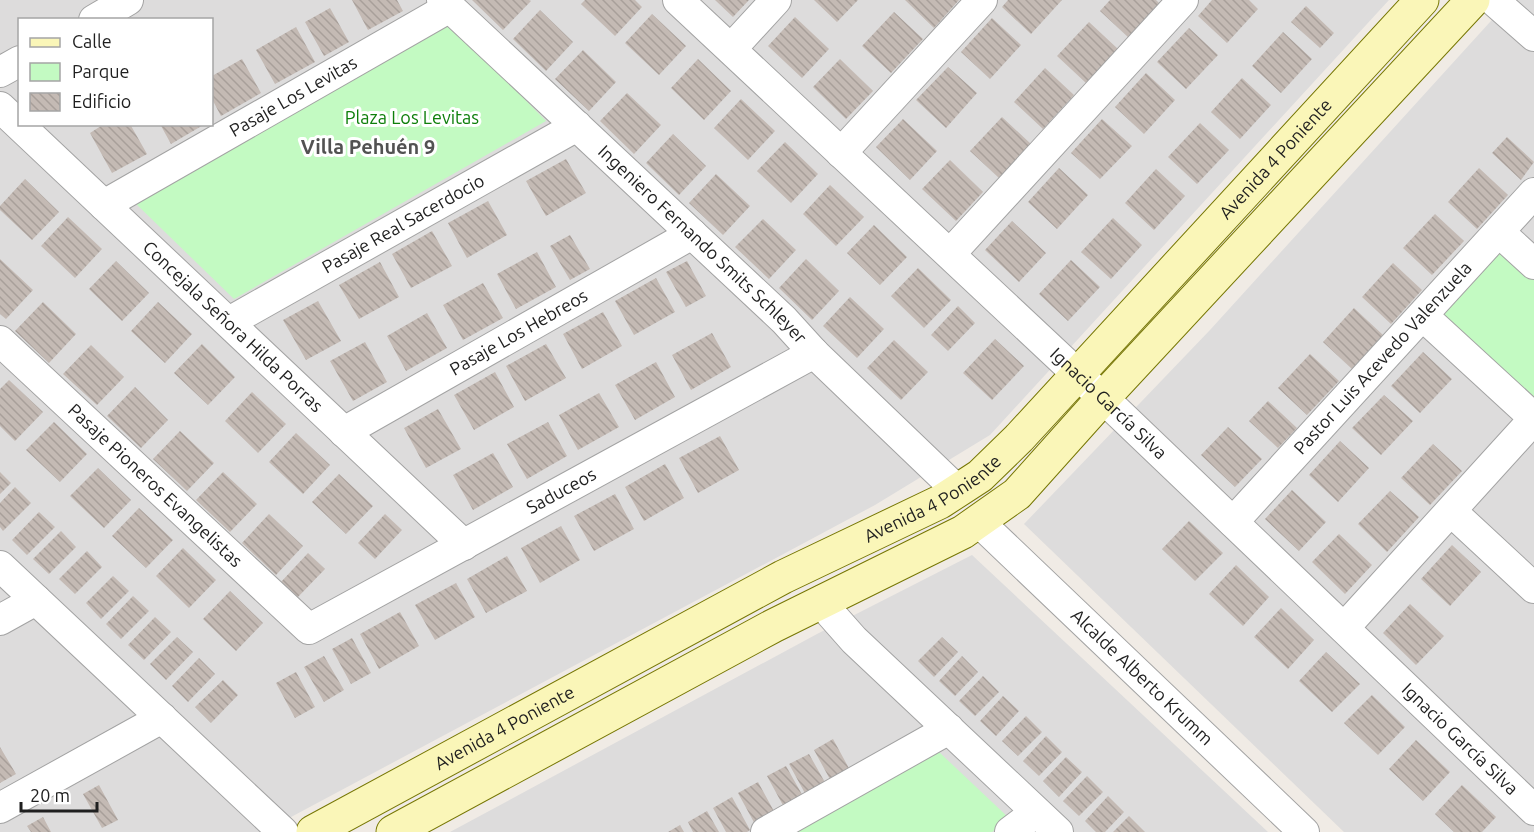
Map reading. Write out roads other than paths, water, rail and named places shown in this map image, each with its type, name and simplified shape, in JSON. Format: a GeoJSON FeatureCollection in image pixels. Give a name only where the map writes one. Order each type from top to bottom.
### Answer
{"type":"FeatureCollection","features":[{"type":"Feature","properties":{"kind":"street"},"geometry":{"type":"LineString","coordinates":[[97,18],[128,0]]}},
{"type":"Feature","properties":{"kind":"street","name":"Ignacio García Silva"},"geometry":{"type":"LineString","coordinates":[[678,0],[1103,398],[1534,810]]}},
{"type":"Feature","properties":{"kind":"street"},"geometry":{"type":"LineString","coordinates":[[731,49],[776,0]]}},
{"type":"Feature","properties":{"kind":"street"},"geometry":{"type":"LineString","coordinates":[[841,153],[982,0]]}},
{"type":"Feature","properties":{"kind":"street"},"geometry":{"type":"LineString","coordinates":[[950,255],[1184,0]]}},
{"type":"Feature","properties":{"kind":"street","name":"Avenida 4 Poniente"},"geometry":{"type":"LineString","coordinates":[[313,832],[783,577],[958,492],[1000,458],[1422,0]]}},
{"type":"Feature","properties":{"kind":"street","name":"Avenida 4 Poniente"},"geometry":{"type":"LineString","coordinates":[[393,832],[823,600],[945,542],[979,522],[1031,480],[1103,398],[1473,0]]}},
{"type":"Feature","properties":{"kind":"street"},"geometry":{"type":"LineString","coordinates":[[1493,0],[1534,36]]}},
{"type":"Feature","properties":{"kind":"street","name":"Ingeniero Fernando Smits Schleyer"},"geometry":{"type":"LineString","coordinates":[[446,4],[784,320],[814,353],[958,492]]}},
{"type":"Feature","properties":{"kind":"street","name":"Pasaje Los Levitas"},"geometry":{"type":"LineString","coordinates":[[104,205],[446,4]]}},
{"type":"Feature","properties":{"kind":"street"},"geometry":{"type":"LineString","coordinates":[[0,72],[18,62]]}},
{"type":"Feature","properties":{"kind":"street","name":"Concejala Señora Hilda Porras"},"geometry":{"type":"LineString","coordinates":[[0,107],[18,124]]}},
{"type":"Feature","properties":{"kind":"street","name":"Concejala Señora Hilda Porras"},"geometry":{"type":"LineString","coordinates":[[20,126],[464,545]]}},
{"type":"Feature","properties":{"kind":"street","name":"Pasaje Real Sacerdocio"},"geometry":{"type":"LineString","coordinates":[[229,322],[577,126]]}},
{"type":"Feature","properties":{"kind":"street","name":"Pastor Luis Acevedo Valenzuela"},"geometry":{"type":"LineString","coordinates":[[1233,522],[1534,194]]}},
{"type":"Feature","properties":{"kind":"street"},"geometry":{"type":"LineString","coordinates":[[1499,232],[1534,264]]}},
{"type":"Feature","properties":{"kind":"street","name":"Pasaje Los Hebreos"},"geometry":{"type":"LineString","coordinates":[[344,432],[692,234]]}},
{"type":"Feature","properties":{"kind":"street"},"geometry":{"type":"LineString","coordinates":[[1344,628],[1534,419],[1423,316]]}},
{"type":"Feature","properties":{"kind":"street","name":"Pasaje Pioneros Evangelistas"},"geometry":{"type":"LineString","coordinates":[[0,341],[309,629]]}},
{"type":"Feature","properties":{"kind":"street","name":"Saduceos"},"geometry":{"type":"LineString","coordinates":[[309,629],[814,353]]}},
{"type":"Feature","properties":{"kind":"street"},"geometry":{"type":"LineString","coordinates":[[1451,511],[1534,588]]}},
{"type":"Feature","properties":{"kind":"street","name":"Alcalde Alberto Krumm"},"geometry":{"type":"LineString","coordinates":[[979,522],[1304,832]]}},
{"type":"Feature","properties":{"kind":"street"},"geometry":{"type":"LineString","coordinates":[[0,566],[283,832]]}},
{"type":"Feature","properties":{"kind":"street"},"geometry":{"type":"LineString","coordinates":[[0,620],[36,600]]}},
{"type":"Feature","properties":{"kind":"street"},"geometry":{"type":"LineString","coordinates":[[823,600],[831,614],[854,640],[1058,832]]}},
{"type":"Feature","properties":{"kind":"street"},"geometry":{"type":"LineString","coordinates":[[0,808],[162,718]]}},
{"type":"Feature","properties":{"kind":"street"},"geometry":{"type":"LineString","coordinates":[[766,832],[950,729]]}},
{"type":"Feature","properties":{"kind":"street"},"geometry":{"type":"LineString","coordinates":[[1010,832],[1036,812]]}},
{"type":"Feature","properties":{"kind":"street"},"geometry":{"type":"LineString","coordinates":[[1519,832],[1534,816]]}},
{"type":"Feature","properties":{"kind":"district","name":"Villa Pehuén 9"},"geometry":{"type":"Point","coordinates":[368,147]}},
{"type":"Feature","properties":{"kind":"park label","name":"Plaza Los Levitas"},"geometry":{"type":"Point","coordinates":[412,118]}}]}
